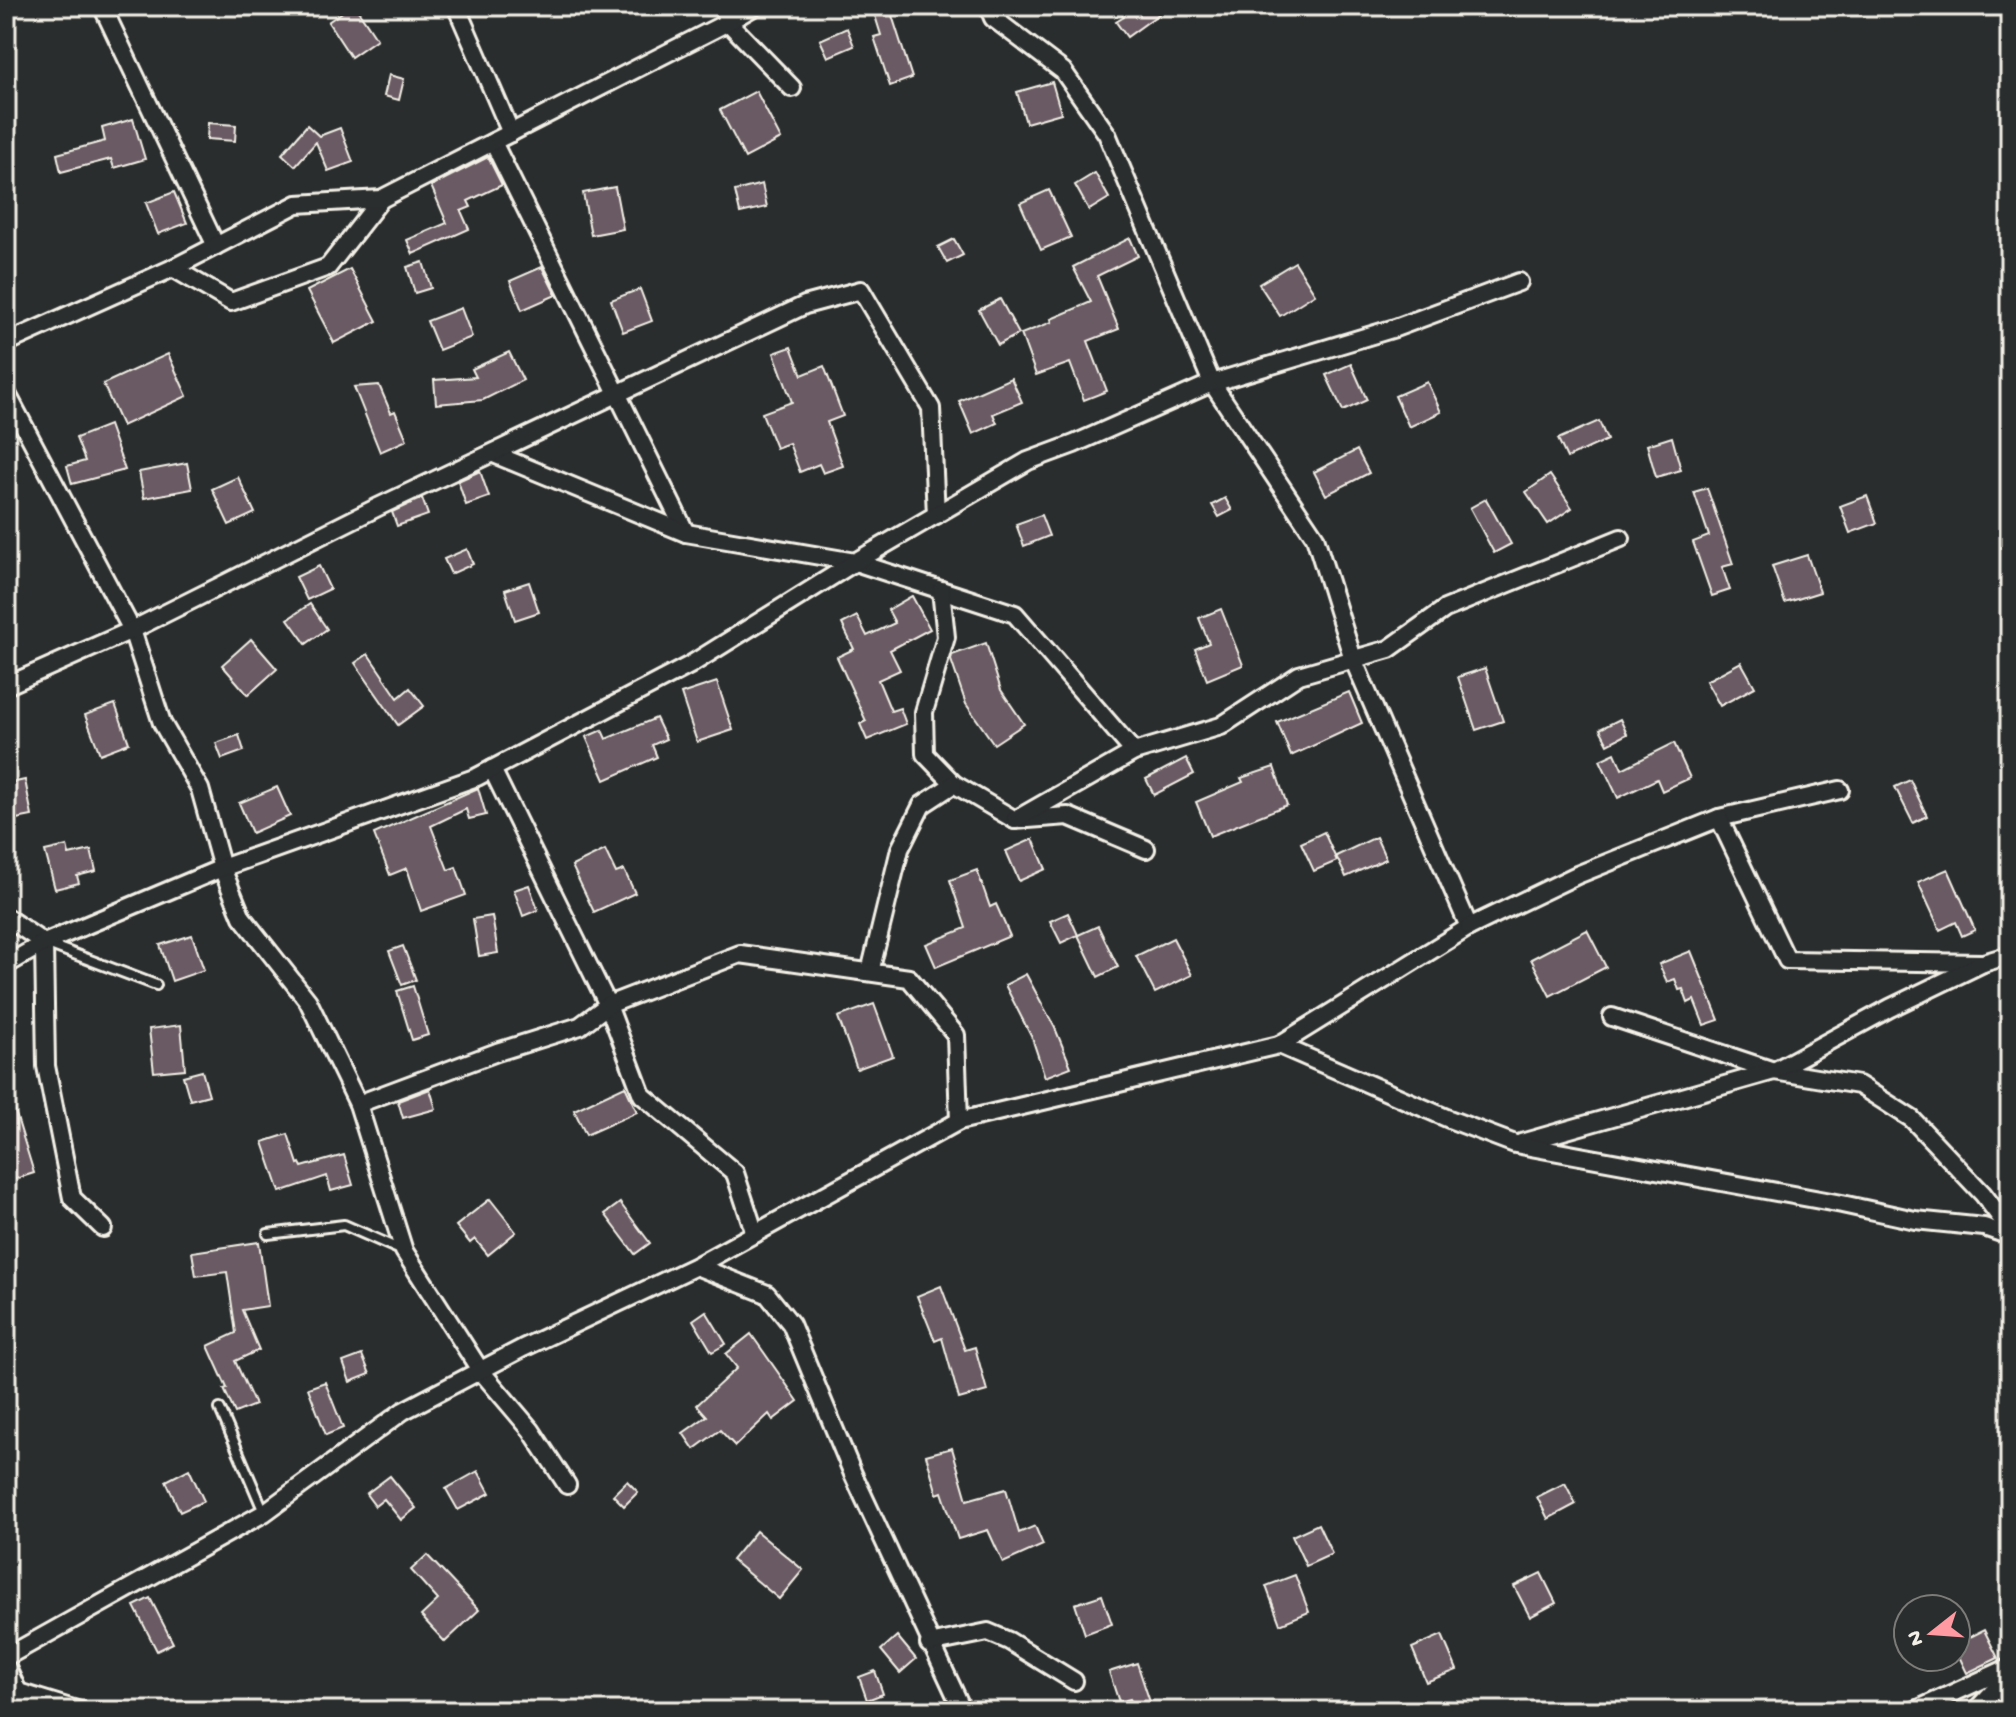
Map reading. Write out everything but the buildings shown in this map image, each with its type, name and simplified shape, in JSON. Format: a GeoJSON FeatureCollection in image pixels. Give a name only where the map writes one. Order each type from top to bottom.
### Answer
{"type":"FeatureCollection","features":[{"type":"Feature","properties":{"kind":"street"},"geometry":{"type":"LineString","coordinates":[[102,6],[216,246]]}},
{"type":"Feature","properties":{"kind":"street"},"geometry":{"type":"LineString","coordinates":[[456,6],[511,133]]}},
{"type":"Feature","properties":{"kind":"street"},"geometry":{"type":"LineString","coordinates":[[6,343],[173,268],[297,204],[381,199],[511,133],[725,14],[755,6]]}},
{"type":"Feature","properties":{"kind":"street"},"geometry":{"type":"LineString","coordinates":[[988,6],[993,18],[1063,71],[1107,134],[1212,383],[1315,537],[1353,659],[1469,927]]}},
{"type":"Feature","properties":{"kind":"street"},"geometry":{"type":"LineString","coordinates":[[725,14],[792,88]]}},
{"type":"Feature","properties":{"kind":"street"},"geometry":{"type":"LineString","coordinates":[[493,142],[686,533]]}},
{"type":"Feature","properties":{"kind":"street"},"geometry":{"type":"LineString","coordinates":[[173,268],[231,302],[328,267],[381,199]]}},
{"type":"Feature","properties":{"kind":"street"},"geometry":{"type":"LineString","coordinates":[[6,965],[44,943],[222,868],[477,777],[690,665],[855,562],[1028,461],[1212,383],[1395,328],[1519,282]]}},
{"type":"Feature","properties":{"kind":"street"},"geometry":{"type":"LineString","coordinates":[[6,686],[132,630],[378,507],[805,305],[861,290],[931,408],[936,515]]}},
{"type":"Feature","properties":{"kind":"street"},"geometry":{"type":"LineString","coordinates":[[6,392],[132,630],[162,723],[200,789],[222,868],[242,917],[308,1001],[358,1104],[404,1251],[480,1370],[531,1430],[567,1485]]}},
{"type":"Feature","properties":{"kind":"street"},"geometry":{"type":"LineString","coordinates":[[494,454],[686,533],[855,562],[1015,614],[1134,752]]}},
{"type":"Feature","properties":{"kind":"street"},"geometry":{"type":"LineString","coordinates":[[1015,820],[1134,752],[1221,726],[1299,675],[1389,649],[1445,609],[1621,538]]}},
{"type":"Feature","properties":{"kind":"street"},"geometry":{"type":"LineString","coordinates":[[941,590],[946,637],[924,712],[925,754],[954,784],[1015,820],[1068,816],[1146,849]]}},
{"type":"Feature","properties":{"kind":"street"},"geometry":{"type":"LineString","coordinates":[[492,769],[608,1005],[642,1095],[735,1173],[755,1234]]}},
{"type":"Feature","properties":{"kind":"street"},"geometry":{"type":"LineString","coordinates":[[870,972],[900,849],[922,805],[954,784]]}},
{"type":"Feature","properties":{"kind":"street"},"geometry":{"type":"LineString","coordinates":[[6,1657],[264,1513],[403,1411],[480,1370],[696,1266],[959,1121],[1279,1045],[1469,927],[1577,875],[1719,818],[1840,790]]}},
{"type":"Feature","properties":{"kind":"street"},"geometry":{"type":"LineString","coordinates":[[1719,818],[1787,960],[1983,963]]}},
{"type":"Feature","properties":{"kind":"street"},"geometry":{"type":"LineString","coordinates":[[6,917],[44,943]]}},
{"type":"Feature","properties":{"kind":"street"},"geometry":{"type":"LineString","coordinates":[[44,943],[46,1066],[72,1198],[103,1228]]}},
{"type":"Feature","properties":{"kind":"street"},"geometry":{"type":"LineString","coordinates":[[358,1104],[497,1052],[580,1026],[608,1005],[740,954],[909,978],[956,1035],[959,1121]]}},
{"type":"Feature","properties":{"kind":"street"},"geometry":{"type":"LineString","coordinates":[[1515,1144],[1774,1071],[1890,1008],[1983,963],[2010,955]]}},
{"type":"Feature","properties":{"kind":"street"},"geometry":{"type":"LineString","coordinates":[[1612,1017],[1774,1071],[1859,1085],[1912,1119],[1983,1194],[2010,1233]]}},
{"type":"Feature","properties":{"kind":"street"},"geometry":{"type":"LineString","coordinates":[[1279,1045],[1449,1119],[1515,1144],[1915,1220],[1984,1227],[2010,1233]]}},
{"type":"Feature","properties":{"kind":"street"},"geometry":{"type":"LineString","coordinates":[[696,1266],[767,1294],[791,1324],[853,1474],[929,1644],[963,1711]]}},
{"type":"Feature","properties":{"kind":"street"},"geometry":{"type":"LineString","coordinates":[[929,1644],[988,1632],[1009,1641],[1074,1681]]}},
{"type":"Feature","properties":{"kind":"street"},"geometry":{"type":"LineString","coordinates":[[6,1666],[27,1711]]}},
{"type":"Feature","properties":{"kind":"street"},"geometry":{"type":"LineString","coordinates":[[1914,1711],[2010,1667]]}},
{"type":"Feature","properties":{"kind":"street"},"geometry":{"type":"LineString","coordinates":[[1975,1711],[2010,1674]]}},
{"type":"Feature","properties":{"kind":"street"},"geometry":{"type":"LineString","coordinates":[[18,1692],[80,1711]]}},
{"type":"Feature","properties":{"kind":"lane"},"geometry":{"type":"LineString","coordinates":[[44,943],[156,985]]}},
{"type":"Feature","properties":{"kind":"lane"},"geometry":{"type":"LineString","coordinates":[[268,1234],[344,1225],[404,1251]]}},
{"type":"Feature","properties":{"kind":"lane"},"geometry":{"type":"LineString","coordinates":[[220,1409],[264,1513]]}}]}
